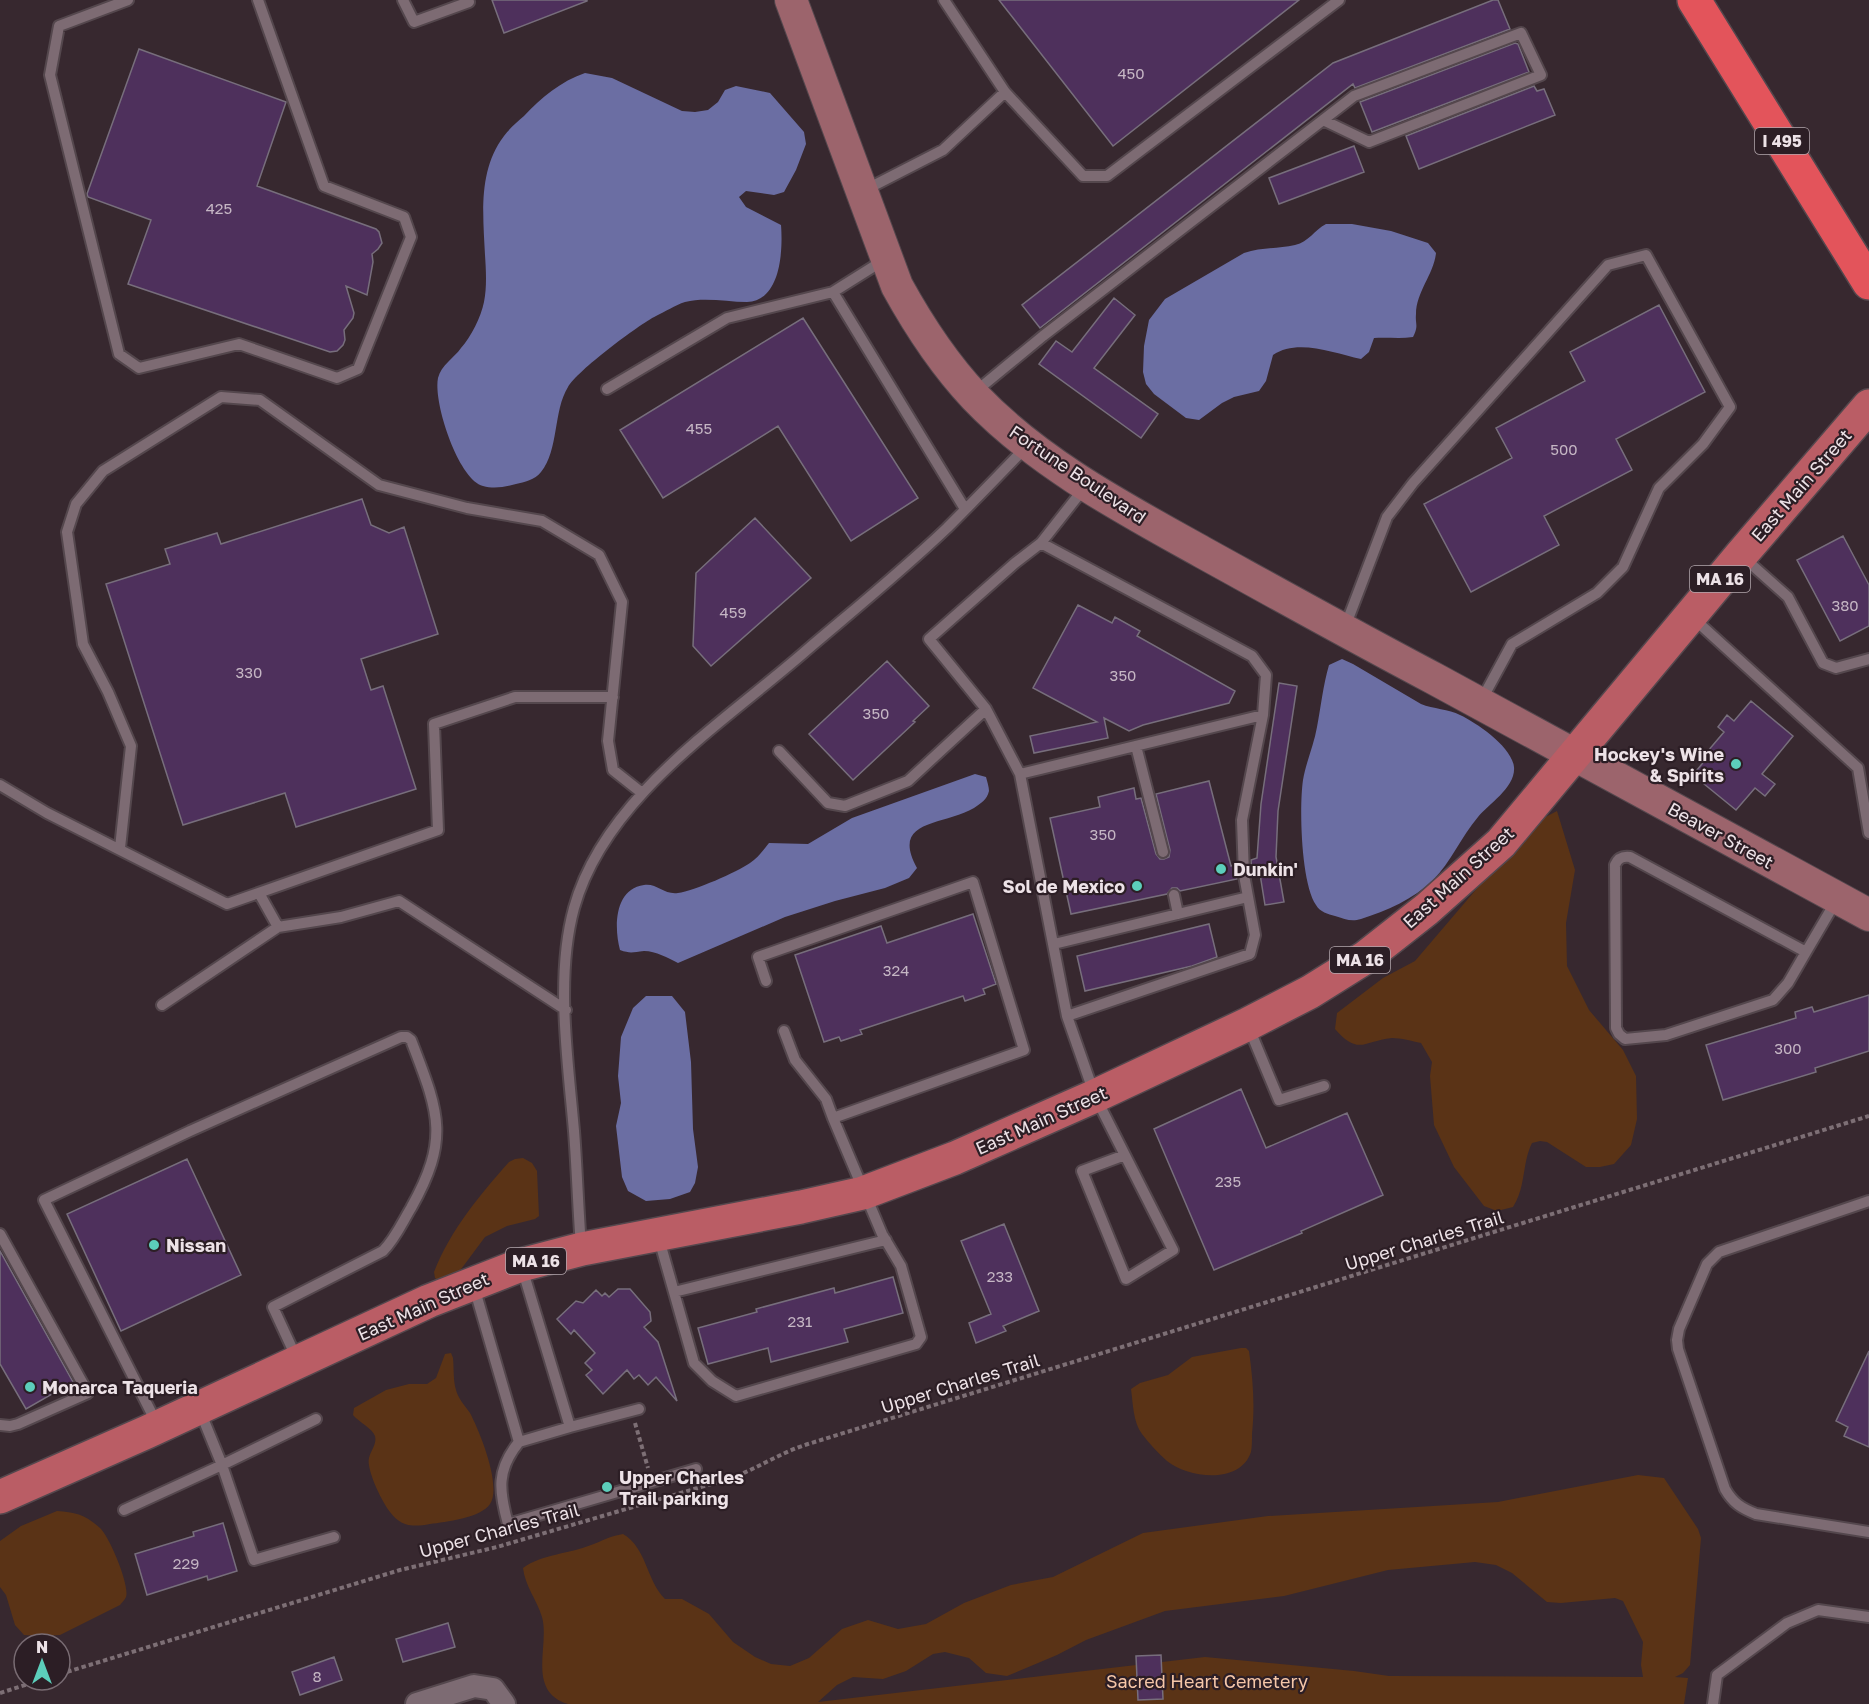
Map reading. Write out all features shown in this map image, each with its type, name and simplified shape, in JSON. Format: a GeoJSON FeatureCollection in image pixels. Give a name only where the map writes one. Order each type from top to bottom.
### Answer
{"type":"FeatureCollection","features":[{"type":"Feature","properties":{"kind":"highway","name":"I 495"},"geometry":{"type":"LineString","coordinates":[[1694,0],[1869,283]]}},
{"type":"Feature","properties":{"kind":"main road","name":"Fortune Boulevard"},"geometry":{"type":"LineString","coordinates":[[791,0],[897,286],[920,328],[945,362],[1003,423],[1087,485],[1147,521],[1574,754]]}},
{"type":"Feature","properties":{"kind":"main road","name":"East Main Street"},"geometry":{"type":"LineString","coordinates":[[0,1497],[158,1427],[429,1301],[521,1265],[582,1249],[863,1193],[955,1158],[1095,1096],[1248,1024],[1310,992],[1366,957],[1427,909],[1501,843],[1690,615],[1869,406]]}},
{"type":"Feature","properties":{"kind":"main road","name":"Beaver Street"},"geometry":{"type":"LineString","coordinates":[[1574,754],[1869,915]]}},
{"type":"Feature","properties":{"kind":"street"},"geometry":{"type":"LineString","coordinates":[[417,1704],[474,1686],[499,1696]]}},
{"type":"Feature","properties":{"kind":"lane"},"geometry":{"type":"LineString","coordinates":[[128,0],[59,26],[50,75],[119,354],[139,368],[239,344],[337,378],[358,369],[411,237],[404,217],[324,186],[258,0]]}},
{"type":"Feature","properties":{"kind":"lane"},"geometry":{"type":"LineString","coordinates":[[403,0],[414,22],[469,2],[468,0]]}},
{"type":"Feature","properties":{"kind":"lane"},"geometry":{"type":"LineString","coordinates":[[944,0],[1005,92],[1083,176],[1107,176],[1339,0]]}},
{"type":"Feature","properties":{"kind":"lane"},"geometry":{"type":"LineString","coordinates":[[973,394],[1043,336],[1354,96],[1521,33],[1541,75],[1369,142],[1323,120]]}},
{"type":"Feature","properties":{"kind":"lane"},"geometry":{"type":"LineString","coordinates":[[862,192],[943,150],[1005,92]]}},
{"type":"Feature","properties":{"kind":"lane"},"geometry":{"type":"LineString","coordinates":[[1343,630],[1388,517],[1413,483],[1608,265],[1646,255],[1730,407],[1703,444],[1659,488],[1623,567],[1597,593],[1512,644],[1479,704]]}},
{"type":"Feature","properties":{"kind":"lane"},"geometry":{"type":"LineString","coordinates":[[607,389],[727,318],[833,292],[887,258]]}},
{"type":"Feature","properties":{"kind":"lane"},"geometry":{"type":"LineString","coordinates":[[833,292],[965,509]]}},
{"type":"Feature","properties":{"kind":"lane"},"geometry":{"type":"LineString","coordinates":[[120,848],[131,746],[108,692],[83,644],[67,532],[76,504],[103,471],[221,397],[260,400],[379,485],[467,508],[542,521],[599,555],[622,602],[608,741],[613,770],[642,793]]}},
{"type":"Feature","properties":{"kind":"lane"},"geometry":{"type":"LineString","coordinates":[[582,1249],[566,1010],[567,953],[574,908],[582,886],[605,840],[629,808],[665,769],[807,651],[946,528],[1030,444]]}},
{"type":"Feature","properties":{"kind":"lane"},"geometry":{"type":"LineString","coordinates":[[1087,485],[1041,543],[1014,563],[929,639],[986,710],[1020,774],[1067,1016],[1095,1096],[1125,1155],[1173,1250],[1126,1279],[1082,1171],[1125,1155]]}},
{"type":"Feature","properties":{"kind":"lane"},"geometry":{"type":"LineString","coordinates":[[1041,543],[1252,656],[1266,675],[1263,715],[1242,820],[1244,875],[1255,935],[1250,954],[1067,1016]]}},
{"type":"Feature","properties":{"kind":"lane"},"geometry":{"type":"LineString","coordinates":[[1741,555],[1788,597],[1823,663],[1836,669],[1869,659]]}},
{"type":"Feature","properties":{"kind":"lane"},"geometry":{"type":"LineString","coordinates":[[1690,615],[1858,768],[1869,833]]}},
{"type":"Feature","properties":{"kind":"lane"},"geometry":{"type":"LineString","coordinates":[[0,785],[47,813],[227,904],[438,830],[434,724],[515,697],[613,697]]}},
{"type":"Feature","properties":{"kind":"lane"},"geometry":{"type":"LineString","coordinates":[[779,751],[828,803],[845,806],[908,781],[986,710]]}},
{"type":"Feature","properties":{"kind":"lane"},"geometry":{"type":"LineString","coordinates":[[1020,774],[1263,715]]}},
{"type":"Feature","properties":{"kind":"lane"},"geometry":{"type":"LineString","coordinates":[[1136,746],[1163,852]]}},
{"type":"Feature","properties":{"kind":"lane"},"geometry":{"type":"LineString","coordinates":[[1806,952],[1630,857],[1618,859],[1615,865],[1617,1028],[1619,1034],[1625,1039],[1666,1035],[1773,1000],[1788,983],[1838,898]]}},
{"type":"Feature","properties":{"kind":"lane"},"geometry":{"type":"LineString","coordinates":[[766,981],[758,957],[973,882],[1024,1050],[832,1118]]}},
{"type":"Feature","properties":{"kind":"lane"},"geometry":{"type":"LineString","coordinates":[[259,893],[278,927]]}},
{"type":"Feature","properties":{"kind":"lane"},"geometry":{"type":"LineString","coordinates":[[1174,895],[1178,914]]}},
{"type":"Feature","properties":{"kind":"lane"},"geometry":{"type":"LineString","coordinates":[[1054,945],[1248,897]]}},
{"type":"Feature","properties":{"kind":"lane"},"geometry":{"type":"LineString","coordinates":[[162,1005],[278,927],[341,917],[399,901],[566,1010]]}},
{"type":"Feature","properties":{"kind":"lane"},"geometry":{"type":"LineString","coordinates":[[1248,1024],[1279,1100],[1324,1086]]}},
{"type":"Feature","properties":{"kind":"lane"},"geometry":{"type":"LineString","coordinates":[[658,1234],[694,1363],[712,1381],[736,1396],[916,1344],[921,1336],[901,1266],[863,1193],[826,1099],[795,1060],[784,1031]]}},
{"type":"Feature","properties":{"kind":"lane"},"geometry":{"type":"LineString","coordinates":[[158,1427],[44,1200],[190,1131],[401,1037],[407,1037],[411,1040],[434,1103],[437,1122],[437,1141],[434,1153],[416,1198],[392,1241],[383,1251],[273,1307],[298,1363]]}},
{"type":"Feature","properties":{"kind":"lane"},"geometry":{"type":"LineString","coordinates":[[1869,1201],[1719,1252],[1707,1264],[1679,1329],[1677,1340],[1678,1349],[1725,1489],[1732,1501],[1756,1514],[1869,1532]]}},
{"type":"Feature","properties":{"kind":"lane"},"geometry":{"type":"LineString","coordinates":[[0,1234],[88,1393],[18,1424],[0,1425]]}},
{"type":"Feature","properties":{"kind":"lane"},"geometry":{"type":"LineString","coordinates":[[674,1292],[886,1240]]}},
{"type":"Feature","properties":{"kind":"lane"},"geometry":{"type":"LineString","coordinates":[[521,1265],[570,1427]]}},
{"type":"Feature","properties":{"kind":"lane"},"geometry":{"type":"LineString","coordinates":[[473,1284],[519,1442]]}},
{"type":"Feature","properties":{"kind":"lane"},"geometry":{"type":"LineString","coordinates":[[199,1408],[222,1465],[254,1560],[334,1537]]}},
{"type":"Feature","properties":{"kind":"lane"},"geometry":{"type":"LineString","coordinates":[[635,1410],[519,1442],[508,1457],[501,1480],[502,1500],[508,1524],[696,1469]]}},
{"type":"Feature","properties":{"kind":"lane"},"geometry":{"type":"LineString","coordinates":[[124,1510],[316,1419]]}},
{"type":"Feature","properties":{"kind":"lane"},"geometry":{"type":"LineString","coordinates":[[1713,1704],[1717,1675],[1787,1623],[1818,1610],[1869,1617]]}},
{"type":"Feature","properties":{"kind":"path","name":"Upper Charles Trail"},"geometry":{"type":"LineString","coordinates":[[72,1670],[400,1570],[497,1547],[734,1478],[786,1452],[808,1444],[1869,1116]]}},
{"type":"Feature","properties":{"kind":"path"},"geometry":{"type":"LineString","coordinates":[[635,1410],[658,1500]]}},
{"type":"Feature","properties":{"kind":"green space"},"geometry":{"type":"Polygon","coordinates":[[[1557,811],[1575,870],[1566,923],[1567,966],[1589,1010],[1623,1050],[1636,1076],[1637,1119],[1631,1145],[1614,1164],[1586,1167],[1547,1142],[1532,1143],[1513,1207],[1497,1211],[1484,1206],[1454,1167],[1434,1125],[1430,1076],[1432,1062],[1421,1043],[1392,1038],[1356,1045],[1335,1029],[1337,1013],[1383,978],[1415,961],[1532,824],[1557,811]]]}},
{"type":"Feature","properties":{"kind":"green space"},"geometry":{"type":"Polygon","coordinates":[[[523,1158],[532,1163],[537,1171],[539,1216],[507,1226],[485,1237],[453,1280],[439,1281],[435,1278],[434,1272],[457,1227],[509,1162],[523,1158]]]}},
{"type":"Feature","properties":{"kind":"green space"},"geometry":{"type":"Polygon","coordinates":[[[1241,1348],[1249,1351],[1253,1392],[1251,1452],[1245,1463],[1236,1470],[1213,1475],[1176,1467],[1160,1455],[1139,1429],[1131,1389],[1140,1383],[1168,1375],[1192,1357],[1241,1348]]]}},
{"type":"Feature","properties":{"kind":"green space"},"geometry":{"type":"Polygon","coordinates":[[[451,1353],[457,1393],[474,1422],[492,1472],[493,1496],[485,1509],[471,1516],[424,1525],[408,1525],[394,1517],[379,1493],[369,1463],[375,1436],[353,1415],[354,1408],[386,1390],[409,1384],[427,1384],[436,1378],[445,1354],[451,1353]]]}},
{"type":"Feature","properties":{"kind":"green space","name":"Sacred Heart Cemetery"},"geometry":{"type":"Polygon","coordinates":[[[1638,1475],[1664,1478],[1698,1529],[1701,1538],[1690,1665],[1683,1673],[1675,1677],[1688,1678],[1684,1704],[568,1704],[555,1698],[547,1689],[543,1678],[544,1629],[542,1617],[526,1581],[523,1568],[547,1557],[583,1548],[623,1534],[637,1547],[654,1583],[665,1599],[682,1599],[709,1614],[733,1642],[755,1657],[771,1664],[790,1666],[809,1658],[842,1629],[868,1620],[898,1629],[926,1624],[964,1603],[1011,1585],[1053,1577],[1143,1533],[1268,1516],[1498,1502],[1638,1475]],[[1475,1562],[1388,1570],[1284,1596],[1165,1611],[1086,1640],[1007,1676],[986,1673],[969,1658],[945,1652],[933,1654],[906,1671],[883,1679],[853,1677],[837,1685],[818,1702],[1205,1657],[1389,1676],[1643,1677],[1641,1665],[1643,1642],[1623,1601],[1615,1598],[1561,1603],[1547,1602],[1512,1573],[1496,1565],[1475,1562]]]}},
{"type":"Feature","properties":{"kind":"green space"},"geometry":{"type":"Polygon","coordinates":[[[57,1511],[75,1513],[85,1517],[100,1528],[113,1550],[125,1582],[126,1597],[120,1605],[66,1632],[21,1632],[15,1625],[6,1595],[0,1587],[0,1541],[21,1526],[57,1511]]]}},
{"type":"Feature","properties":{"kind":"water"},"geometry":{"type":"Polygon","coordinates":[[[585,73],[612,78],[682,111],[708,110],[718,102],[725,90],[736,86],[770,93],[804,132],[806,144],[784,192],[774,195],[746,191],[739,197],[746,207],[781,225],[780,260],[773,284],[767,293],[758,299],[747,302],[708,300],[685,302],[647,321],[623,338],[583,370],[568,387],[560,407],[551,453],[539,475],[508,486],[483,486],[465,470],[456,455],[443,421],[437,389],[440,373],[468,338],[478,320],[484,302],[486,278],[483,209],[486,178],[496,149],[511,128],[552,91],[585,73]]]}},
{"type":"Feature","properties":{"kind":"water"},"geometry":{"type":"Polygon","coordinates":[[[1326,224],[1352,224],[1391,231],[1428,243],[1436,253],[1435,261],[1419,298],[1413,337],[1374,338],[1369,352],[1361,359],[1316,348],[1283,350],[1273,355],[1266,381],[1259,391],[1234,397],[1199,420],[1186,418],[1154,394],[1146,384],[1143,372],[1144,346],[1149,320],[1165,299],[1244,253],[1300,243],[1326,224]]]}},
{"type":"Feature","properties":{"kind":"water"},"geometry":{"type":"Polygon","coordinates":[[[1342,659],[1421,704],[1456,713],[1475,724],[1501,744],[1512,759],[1514,767],[1511,781],[1501,795],[1478,817],[1433,880],[1399,904],[1354,920],[1327,913],[1316,905],[1307,880],[1301,826],[1303,780],[1316,734],[1327,673],[1329,665],[1342,659]]]}},
{"type":"Feature","properties":{"kind":"water"},"geometry":{"type":"Polygon","coordinates":[[[975,774],[986,777],[989,791],[987,797],[962,814],[924,826],[915,832],[910,840],[910,852],[917,868],[909,878],[885,888],[785,917],[678,963],[653,952],[620,950],[617,931],[618,911],[627,894],[634,888],[649,885],[673,893],[694,889],[744,867],[756,859],[769,843],[808,844],[852,818],[975,774]]]}},
{"type":"Feature","properties":{"kind":"water"},"geometry":{"type":"Polygon","coordinates":[[[646,996],[672,996],[685,1012],[691,1062],[693,1129],[698,1167],[695,1183],[690,1192],[670,1199],[646,1201],[628,1191],[622,1177],[616,1126],[621,1103],[618,1076],[621,1037],[633,1008],[646,996]]]}},
{"type":"Feature","properties":{"kind":"building"},"geometry":{"type":"Polygon","coordinates":[[[492,0],[587,0],[587,1],[504,33],[492,0]]]}},
{"type":"Feature","properties":{"kind":"building"},"geometry":{"type":"Polygon","coordinates":[[[999,0],[1299,0],[1113,146],[999,0]]]}},
{"type":"Feature","properties":{"kind":"building"},"geometry":{"type":"Polygon","coordinates":[[[1498,0],[1510,29],[1355,88],[1353,84],[1040,328],[1022,305],[1333,63],[1498,0]]]}},
{"type":"Feature","properties":{"kind":"building"},"geometry":{"type":"Polygon","coordinates":[[[1515,43],[1518,44],[1529,72],[1372,132],[1360,102],[1515,43]]]}},
{"type":"Feature","properties":{"kind":"building"},"geometry":{"type":"Polygon","coordinates":[[[139,49],[286,102],[257,186],[379,232],[382,243],[372,254],[373,262],[367,295],[346,286],[354,313],[344,330],[343,345],[337,351],[330,352],[128,284],[151,220],[88,197],[87,194],[139,49]]]}},
{"type":"Feature","properties":{"kind":"building"},"geometry":{"type":"Polygon","coordinates":[[[1534,86],[1537,91],[1544,89],[1555,115],[1419,169],[1406,136],[1534,86]]]}},
{"type":"Feature","properties":{"kind":"building"},"geometry":{"type":"Polygon","coordinates":[[[1354,146],[1364,172],[1279,204],[1269,178],[1354,146]]]}},
{"type":"Feature","properties":{"kind":"building"},"geometry":{"type":"Polygon","coordinates":[[[1114,298],[1135,315],[1094,368],[1158,414],[1141,438],[1039,364],[1056,341],[1072,352],[1114,298]]]}},
{"type":"Feature","properties":{"kind":"building"},"geometry":{"type":"Polygon","coordinates":[[[1659,305],[1705,392],[1616,439],[1632,470],[1544,516],[1559,545],[1471,592],[1424,504],[1512,458],[1496,428],[1585,381],[1570,352],[1659,305]]]}},
{"type":"Feature","properties":{"kind":"building"},"geometry":{"type":"Polygon","coordinates":[[[803,318],[918,498],[851,541],[778,426],[663,498],[620,430],[803,318]]]}},
{"type":"Feature","properties":{"kind":"building"},"geometry":{"type":"Polygon","coordinates":[[[362,499],[371,525],[389,533],[404,527],[438,634],[361,659],[371,690],[383,686],[416,789],[296,827],[285,793],[183,825],[106,584],[170,564],[165,549],[217,533],[221,544],[362,499]]]}},
{"type":"Feature","properties":{"kind":"building"},"geometry":{"type":"Polygon","coordinates":[[[755,518],[811,578],[711,666],[693,646],[696,573],[755,518]]]}},
{"type":"Feature","properties":{"kind":"building"},"geometry":{"type":"Polygon","coordinates":[[[1843,536],[1869,585],[1869,626],[1840,641],[1797,560],[1843,536]]]}},
{"type":"Feature","properties":{"kind":"building"},"geometry":{"type":"Polygon","coordinates":[[[1078,605],[1112,623],[1115,617],[1140,631],[1137,636],[1235,691],[1229,703],[1143,725],[1129,731],[1104,718],[1108,738],[1034,753],[1030,736],[1097,722],[1033,688],[1078,605]]]}},
{"type":"Feature","properties":{"kind":"building"},"geometry":{"type":"Polygon","coordinates":[[[887,661],[929,706],[853,780],[809,734],[887,661]]]}},
{"type":"Feature","properties":{"kind":"building"},"geometry":{"type":"Polygon","coordinates":[[[1279,683],[1297,686],[1278,811],[1276,857],[1284,902],[1265,905],[1260,874],[1252,876],[1251,860],[1257,858],[1261,804],[1279,683]]]}},
{"type":"Feature","properties":{"kind":"building","name":"Hockey's Wine & Spirits"},"geometry":{"type":"Polygon","coordinates":[[[1751,701],[1793,736],[1762,774],[1775,784],[1765,796],[1755,788],[1736,810],[1693,775],[1710,754],[1707,752],[1724,732],[1718,727],[1727,715],[1734,721],[1751,701]]]}},
{"type":"Feature","properties":{"kind":"building"},"geometry":{"type":"Polygon","coordinates":[[[1209,781],[1231,866],[1236,864],[1237,879],[1180,891],[1172,888],[1167,894],[1071,914],[1050,818],[1100,807],[1098,797],[1134,788],[1136,799],[1141,798],[1156,854],[1160,859],[1164,859],[1169,857],[1170,850],[1156,794],[1209,781]]]}},
{"type":"Feature","properties":{"kind":"building"},"geometry":{"type":"Polygon","coordinates":[[[973,914],[996,984],[983,989],[985,994],[965,1001],[963,996],[860,1030],[862,1034],[841,1041],[839,1037],[824,1042],[795,955],[881,926],[887,943],[973,914]]]}},
{"type":"Feature","properties":{"kind":"building"},"geometry":{"type":"Polygon","coordinates":[[[1209,924],[1217,957],[1192,966],[1085,991],[1077,956],[1209,924]]]}},
{"type":"Feature","properties":{"kind":"building"},"geometry":{"type":"Polygon","coordinates":[[[1869,995],[1869,1051],[1815,1068],[1816,1072],[1723,1100],[1706,1045],[1796,1018],[1795,1012],[1812,1007],[1814,1012],[1869,995]]]}},
{"type":"Feature","properties":{"kind":"building"},"geometry":{"type":"Polygon","coordinates":[[[1241,1089],[1266,1148],[1347,1113],[1383,1195],[1301,1231],[1302,1233],[1214,1270],[1154,1129],[1241,1089]]]}},
{"type":"Feature","properties":{"kind":"building","name":"Nissan"},"geometry":{"type":"Polygon","coordinates":[[[187,1159],[241,1275],[121,1331],[67,1214],[187,1159]]]}},
{"type":"Feature","properties":{"kind":"building"},"geometry":{"type":"Polygon","coordinates":[[[1004,1224],[1039,1311],[1003,1326],[1006,1331],[976,1343],[969,1323],[991,1314],[961,1241],[1004,1224]]]}},
{"type":"Feature","properties":{"kind":"building"},"geometry":{"type":"Polygon","coordinates":[[[0,1251],[73,1382],[26,1409],[0,1364],[0,1251]]]}},
{"type":"Feature","properties":{"kind":"building"},"geometry":{"type":"Polygon","coordinates":[[[893,1277],[903,1313],[844,1329],[848,1342],[771,1362],[768,1348],[708,1364],[698,1328],[757,1312],[756,1309],[834,1288],[835,1293],[893,1277]]]}},
{"type":"Feature","properties":{"kind":"building"},"geometry":{"type":"Polygon","coordinates":[[[618,1289],[630,1289],[650,1312],[651,1321],[644,1327],[658,1342],[677,1401],[656,1377],[648,1385],[639,1375],[634,1379],[627,1370],[603,1394],[586,1375],[592,1370],[585,1363],[595,1353],[574,1330],[571,1334],[557,1319],[576,1301],[583,1303],[596,1290],[602,1296],[605,1293],[609,1297],[618,1289]]]}},
{"type":"Feature","properties":{"kind":"building"},"geometry":{"type":"Polygon","coordinates":[[[1869,1351],[1869,1447],[1844,1436],[1848,1427],[1836,1421],[1869,1351]]]}},
{"type":"Feature","properties":{"kind":"building"},"geometry":{"type":"Polygon","coordinates":[[[223,1523],[237,1571],[208,1580],[207,1576],[147,1595],[135,1554],[194,1536],[193,1532],[223,1523]]]}},
{"type":"Feature","properties":{"kind":"building"},"geometry":{"type":"Polygon","coordinates":[[[448,1623],[455,1647],[403,1662],[396,1639],[448,1623]]]}},
{"type":"Feature","properties":{"kind":"building"},"geometry":{"type":"Polygon","coordinates":[[[1161,1655],[1163,1699],[1138,1700],[1136,1656],[1161,1655]]]}},
{"type":"Feature","properties":{"kind":"building"},"geometry":{"type":"Polygon","coordinates":[[[334,1657],[342,1680],[300,1695],[292,1672],[334,1657]]]}},
{"type":"Feature","properties":{"kind":"place","name":"Hockey's Wine & Spirits"},"geometry":{"type":"Point","coordinates":[1736,764]}},
{"type":"Feature","properties":{"kind":"place","name":"Dunkin'"},"geometry":{"type":"Point","coordinates":[1221,869]}},
{"type":"Feature","properties":{"kind":"place","name":"Sol de Mexico"},"geometry":{"type":"Point","coordinates":[1137,886]}},
{"type":"Feature","properties":{"kind":"place","name":"Nissan"},"geometry":{"type":"Point","coordinates":[154,1245]}},
{"type":"Feature","properties":{"kind":"place","name":"Monarca Taqueria"},"geometry":{"type":"Point","coordinates":[30,1387]}},
{"type":"Feature","properties":{"kind":"place","name":"Upper Charles Trail parking"},"geometry":{"type":"Point","coordinates":[607,1487]}}]}
